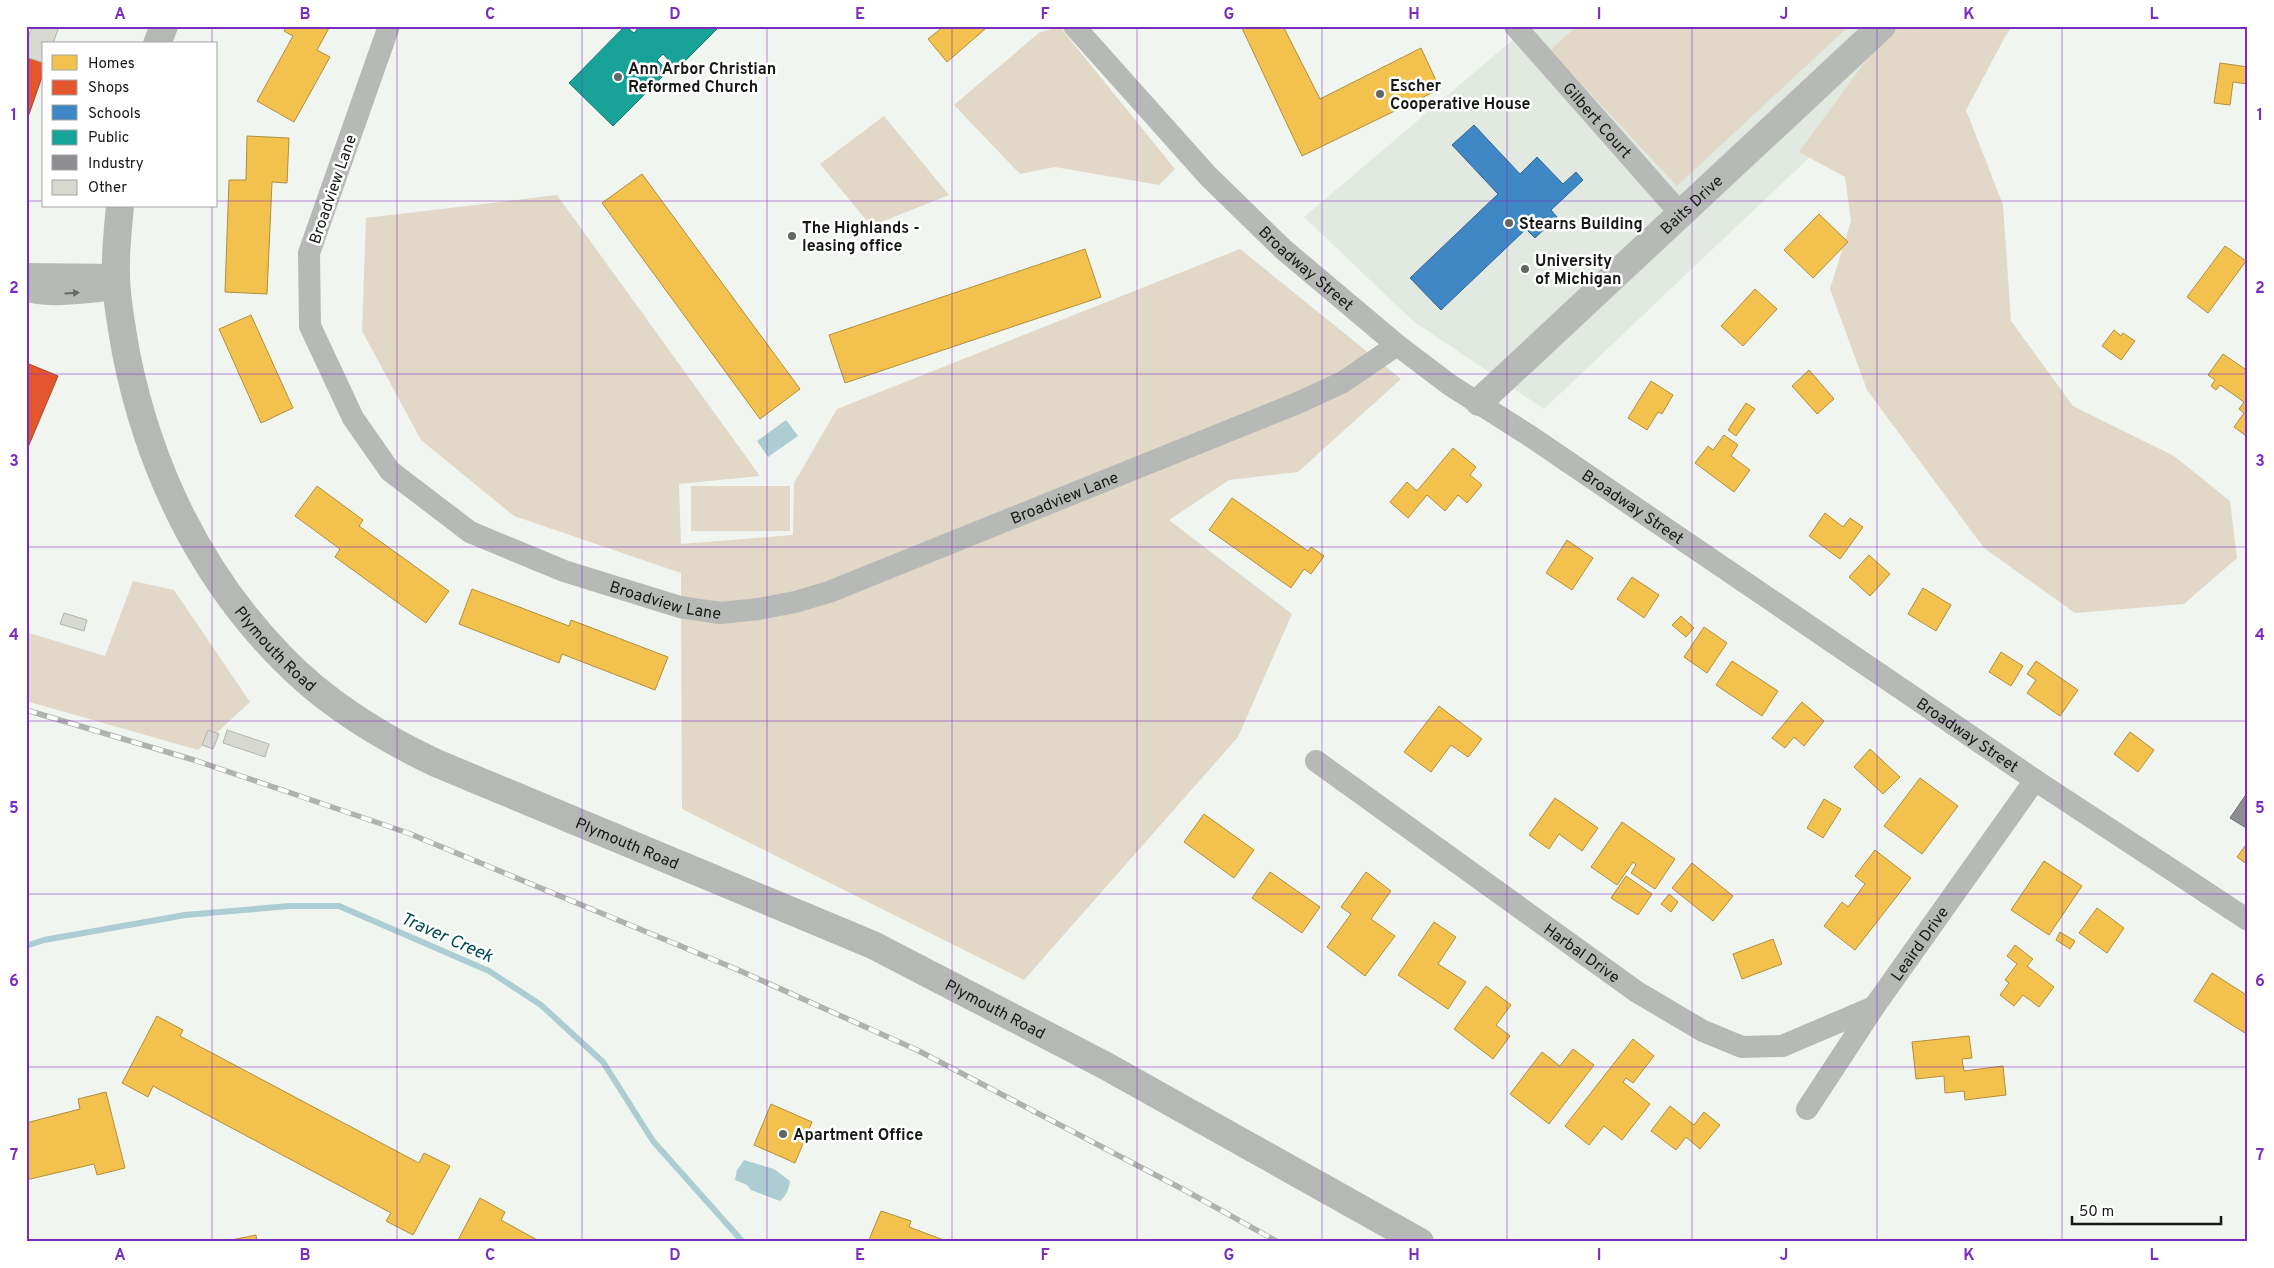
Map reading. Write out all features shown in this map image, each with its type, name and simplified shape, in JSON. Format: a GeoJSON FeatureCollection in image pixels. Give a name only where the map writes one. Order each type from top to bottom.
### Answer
{"type":"FeatureCollection","features":[{"type":"Feature","properties":{"kind":"main road"},"geometry":{"type":"LineString","coordinates":[[158,42],[164,26]]}},
{"type":"Feature","properties":{"kind":"main road","name":"Plymouth Road"},"geometry":{"type":"LineString","coordinates":[[120,208],[117,282],[123,335],[136,399],[156,462],[181,518],[214,575],[261,634],[283,659],[349,713],[413,752],[470,778],[807,917],[896,956],[1106,1066],[1420,1242]]}},
{"type":"Feature","properties":{"kind":"street","name":"Broadview Lane"},"geometry":{"type":"LineString","coordinates":[[389,26],[310,253],[310,326],[353,418],[390,471],[470,532],[573,574],[680,607],[720,613],[759,609],[795,602],[829,592],[1300,402],[1343,382],[1396,345]]}},
{"type":"Feature","properties":{"kind":"street","name":"Broadway Street"},"geometry":{"type":"LineString","coordinates":[[1074,26],[1208,176],[1283,249],[1396,345],[1450,385],[1478,402],[2035,780],[2248,920]]}},
{"type":"Feature","properties":{"kind":"street","name":"Gilbert Court"},"geometry":{"type":"LineString","coordinates":[[1515,26],[1680,213]]}},
{"type":"Feature","properties":{"kind":"street","name":"Baits Drive"},"geometry":{"type":"LineString","coordinates":[[1478,402],[1882,26]]}},
{"type":"Feature","properties":{"kind":"street"},"geometry":{"type":"LineString","coordinates":[[26,274],[117,282]]}},
{"type":"Feature","properties":{"kind":"street"},"geometry":{"type":"LineString","coordinates":[[26,290],[63,294],[117,282]]}},
{"type":"Feature","properties":{"kind":"street","name":"Harbal Drive"},"geometry":{"type":"LineString","coordinates":[[1316,761],[1637,992],[1703,1031],[1742,1047],[1782,1046],[1874,1007]]}},
{"type":"Feature","properties":{"kind":"street","name":"Leaird Drive"},"geometry":{"type":"LineString","coordinates":[[1807,1110],[1874,1007],[2035,780]]}},
{"type":"Feature","properties":{"kind":"shaded area","name":"University of Michigan"},"geometry":{"type":"Polygon","coordinates":[[[1529,26],[1948,26],[1544,409],[1413,321],[1304,217],[1529,26]]]}},
{"type":"Feature","properties":{"kind":"shaded area"},"geometry":{"type":"Polygon","coordinates":[[[1577,26],[1849,26],[1677,186],[1550,50],[1577,26]]]}},
{"type":"Feature","properties":{"kind":"shaded area"},"geometry":{"type":"Polygon","coordinates":[[[1896,26],[2013,26],[2006,35],[1966,110],[2003,205],[2011,321],[2073,406],[2174,456],[2230,501],[2237,558],[2184,604],[2075,613],[1984,548],[1867,390],[1830,289],[1851,221],[1845,177],[1799,152],[1870,55],[1896,26]]]}},
{"type":"Feature","properties":{"kind":"shaded area"},"geometry":{"type":"Polygon","coordinates":[[[1060,27],[1175,169],[1159,185],[1055,167],[1020,174],[954,105],[1040,32],[1060,27]]]}},
{"type":"Feature","properties":{"kind":"shaded area"},"geometry":{"type":"Polygon","coordinates":[[[884,116],[949,195],[871,226],[820,164],[884,116]]]}},
{"type":"Feature","properties":{"kind":"shaded area"},"geometry":{"type":"Polygon","coordinates":[[[557,195],[760,476],[679,484],[681,544],[793,535],[794,483],[837,409],[1240,249],[1401,379],[1298,472],[1229,480],[1169,520],[1292,614],[1238,737],[1024,980],[682,809],[681,573],[514,516],[421,440],[362,331],[366,218],[557,195]]]}},
{"type":"Feature","properties":{"kind":"shaded area"},"geometry":{"type":"Polygon","coordinates":[[[691,486],[790,486],[790,531],[691,531],[691,486]]]}},
{"type":"Feature","properties":{"kind":"shaded area"},"geometry":{"type":"Polygon","coordinates":[[[133,581],[174,590],[250,702],[198,750],[26,701],[26,632],[105,656],[133,581]]]}},
{"type":"Feature","properties":{"kind":"water"},"geometry":{"type":"Polygon","coordinates":[[[786,420],[798,436],[768,457],[757,441],[786,420]]]}},
{"type":"Feature","properties":{"kind":"water"},"geometry":{"type":"Polygon","coordinates":[[[744,1160],[774,1169],[790,1181],[787,1192],[780,1201],[751,1190],[747,1185],[735,1180],[737,1170],[744,1160]]]}},
{"type":"Feature","properties":{"kind":"building: Homes"},"geometry":{"type":"Polygon","coordinates":[[[287,26],[330,26],[317,50],[330,57],[294,122],[257,101],[293,36],[284,31],[287,26]]]}},
{"type":"Feature","properties":{"kind":"building: Homes"},"geometry":{"type":"Polygon","coordinates":[[[944,26],[983,26],[985,29],[947,62],[928,39],[944,26]]]}},
{"type":"Feature","properties":{"kind":"building: Homes","name":"Escher Cooperative House"},"geometry":{"type":"Polygon","coordinates":[[[1241,26],[1283,26],[1320,99],[1421,48],[1440,89],[1302,156],[1241,26]]]}},
{"type":"Feature","properties":{"kind":"building: Homes"},"geometry":{"type":"Polygon","coordinates":[[[2220,63],[2248,67],[2248,84],[2233,82],[2230,105],[2214,103],[2220,63]]]}},
{"type":"Feature","properties":{"kind":"building: Homes"},"geometry":{"type":"Polygon","coordinates":[[[247,136],[289,138],[287,183],[272,182],[267,294],[225,292],[229,180],[246,180],[247,136]]]}},
{"type":"Feature","properties":{"kind":"building: Homes"},"geometry":{"type":"Polygon","coordinates":[[[642,174],[800,389],[760,419],[602,203],[642,174]]]}},
{"type":"Feature","properties":{"kind":"building: Homes"},"geometry":{"type":"Polygon","coordinates":[[[1819,214],[1848,242],[1813,278],[1784,250],[1819,214]]]}},
{"type":"Feature","properties":{"kind":"building: Homes"},"geometry":{"type":"Polygon","coordinates":[[[2225,246],[2246,261],[2208,313],[2187,297],[2225,246]]]}},
{"type":"Feature","properties":{"kind":"building: Homes"},"geometry":{"type":"Polygon","coordinates":[[[1085,249],[1101,297],[845,383],[829,335],[1085,249]]]}},
{"type":"Feature","properties":{"kind":"building: Homes"},"geometry":{"type":"Polygon","coordinates":[[[1755,289],[1777,309],[1743,346],[1721,326],[1755,289]]]}},
{"type":"Feature","properties":{"kind":"building: Homes"},"geometry":{"type":"Polygon","coordinates":[[[251,315],[293,408],[261,423],[219,329],[251,315]]]}},
{"type":"Feature","properties":{"kind":"building: Homes"},"geometry":{"type":"Polygon","coordinates":[[[2114,330],[2121,336],[2123,333],[2135,341],[2121,360],[2102,346],[2114,330]]]}},
{"type":"Feature","properties":{"kind":"building: Homes"},"geometry":{"type":"Polygon","coordinates":[[[2223,354],[2248,371],[2248,384],[2245,388],[2248,390],[2248,431],[2245,435],[2234,427],[2244,413],[2239,409],[2244,402],[2220,385],[2216,390],[2211,386],[2215,380],[2208,375],[2223,354]]]}},
{"type":"Feature","properties":{"kind":"building: Homes"},"geometry":{"type":"Polygon","coordinates":[[[1809,370],[1834,399],[1817,414],[1792,386],[1809,370]]]}},
{"type":"Feature","properties":{"kind":"building: Homes"},"geometry":{"type":"Polygon","coordinates":[[[1651,381],[1673,395],[1662,414],[1658,412],[1647,430],[1628,418],[1651,381]]]}},
{"type":"Feature","properties":{"kind":"building: Homes"},"geometry":{"type":"Polygon","coordinates":[[[1746,403],[1755,409],[1736,436],[1728,430],[1746,403]]]}},
{"type":"Feature","properties":{"kind":"building: Homes"},"geometry":{"type":"Polygon","coordinates":[[[1724,435],[1738,445],[1731,456],[1750,470],[1734,492],[1695,463],[1708,446],[1713,450],[1724,435]]]}},
{"type":"Feature","properties":{"kind":"building: Homes"},"geometry":{"type":"Polygon","coordinates":[[[1453,448],[1476,467],[1470,475],[1482,485],[1467,503],[1458,495],[1445,511],[1427,495],[1408,518],[1390,502],[1407,482],[1417,491],[1453,448]]]}},
{"type":"Feature","properties":{"kind":"building: Homes"},"geometry":{"type":"Polygon","coordinates":[[[317,486],[363,520],[359,526],[449,591],[426,623],[335,557],[340,549],[295,516],[317,486]]]}},
{"type":"Feature","properties":{"kind":"building: Homes"},"geometry":{"type":"Polygon","coordinates":[[[1232,498],[1308,551],[1311,547],[1324,556],[1311,574],[1304,569],[1291,588],[1209,530],[1232,498]]]}},
{"type":"Feature","properties":{"kind":"building: Homes"},"geometry":{"type":"Polygon","coordinates":[[[1825,513],[1843,527],[1850,518],[1863,527],[1840,559],[1809,536],[1825,513]]]}},
{"type":"Feature","properties":{"kind":"building: Homes"},"geometry":{"type":"Polygon","coordinates":[[[1567,540],[1593,558],[1572,590],[1546,573],[1567,540]]]}},
{"type":"Feature","properties":{"kind":"building: Homes"},"geometry":{"type":"Polygon","coordinates":[[[1869,555],[1890,574],[1870,596],[1849,577],[1869,555]]]}},
{"type":"Feature","properties":{"kind":"building: Homes"},"geometry":{"type":"Polygon","coordinates":[[[1632,577],[1659,595],[1644,618],[1617,599],[1632,577]]]}},
{"type":"Feature","properties":{"kind":"building: Homes"},"geometry":{"type":"Polygon","coordinates":[[[1923,588],[1951,605],[1936,631],[1908,614],[1923,588]]]}},
{"type":"Feature","properties":{"kind":"building: Homes"},"geometry":{"type":"Polygon","coordinates":[[[472,589],[569,626],[571,620],[668,657],[655,690],[562,654],[559,663],[459,624],[472,589]]]}},
{"type":"Feature","properties":{"kind":"building: Homes"},"geometry":{"type":"Polygon","coordinates":[[[1681,616],[1694,628],[1686,637],[1672,625],[1681,616]]]}},
{"type":"Feature","properties":{"kind":"building: Homes"},"geometry":{"type":"Polygon","coordinates":[[[1704,627],[1727,643],[1707,673],[1684,657],[1704,627]]]}},
{"type":"Feature","properties":{"kind":"building: Homes"},"geometry":{"type":"Polygon","coordinates":[[[2001,652],[2023,666],[2011,686],[1989,672],[2001,652]]]}},
{"type":"Feature","properties":{"kind":"building: Homes"},"geometry":{"type":"Polygon","coordinates":[[[1732,661],[1778,691],[1762,716],[1716,685],[1732,661]]]}},
{"type":"Feature","properties":{"kind":"building: Homes"},"geometry":{"type":"Polygon","coordinates":[[[2036,661],[2078,690],[2060,716],[2027,693],[2036,680],[2027,674],[2036,661]]]}},
{"type":"Feature","properties":{"kind":"building: Homes"},"geometry":{"type":"Polygon","coordinates":[[[1802,702],[1824,721],[1804,746],[1794,737],[1785,748],[1772,738],[1802,702]]]}},
{"type":"Feature","properties":{"kind":"building: Homes"},"geometry":{"type":"Polygon","coordinates":[[[1439,706],[1482,739],[1468,757],[1451,745],[1431,772],[1404,752],[1439,706]]]}},
{"type":"Feature","properties":{"kind":"building: Homes"},"geometry":{"type":"Polygon","coordinates":[[[2130,732],[2154,750],[2138,772],[2114,754],[2130,732]]]}},
{"type":"Feature","properties":{"kind":"building: Homes"},"geometry":{"type":"Polygon","coordinates":[[[1870,749],[1900,777],[1883,794],[1854,767],[1870,749]]]}},
{"type":"Feature","properties":{"kind":"building: Homes"},"geometry":{"type":"Polygon","coordinates":[[[1920,778],[1958,806],[1922,854],[1884,826],[1920,778]]]}},
{"type":"Feature","properties":{"kind":"building: Homes"},"geometry":{"type":"Polygon","coordinates":[[[1555,798],[1598,828],[1582,851],[1559,834],[1549,849],[1529,835],[1555,798]]]}},
{"type":"Feature","properties":{"kind":"building: Homes"},"geometry":{"type":"Polygon","coordinates":[[[1824,799],[1841,809],[1823,838],[1807,828],[1824,799]]]}},
{"type":"Feature","properties":{"kind":"building: Homes"},"geometry":{"type":"Polygon","coordinates":[[[1204,814],[1254,850],[1234,878],[1184,842],[1204,814]]]}},
{"type":"Feature","properties":{"kind":"building: Homes"},"geometry":{"type":"Polygon","coordinates":[[[1622,822],[1675,859],[1655,889],[1631,873],[1636,865],[1633,862],[1617,885],[1591,867],[1622,822]]]}},
{"type":"Feature","properties":{"kind":"building: Homes"},"geometry":{"type":"Polygon","coordinates":[[[2248,842],[2248,865],[2237,857],[2248,842]]]}},
{"type":"Feature","properties":{"kind":"building: Homes"},"geometry":{"type":"Polygon","coordinates":[[[1875,850],[1911,878],[1855,950],[1824,926],[1842,902],[1848,907],[1865,884],[1855,876],[1875,850]]]}},
{"type":"Feature","properties":{"kind":"building: Homes"},"geometry":{"type":"Polygon","coordinates":[[[2044,861],[2082,886],[2049,935],[2011,910],[2044,861]]]}},
{"type":"Feature","properties":{"kind":"building: Homes"},"geometry":{"type":"Polygon","coordinates":[[[1692,863],[1733,896],[1713,921],[1672,888],[1692,863]]]}},
{"type":"Feature","properties":{"kind":"building: Homes"},"geometry":{"type":"Polygon","coordinates":[[[1270,872],[1320,907],[1302,933],[1252,898],[1270,872]]]}},
{"type":"Feature","properties":{"kind":"building: Homes"},"geometry":{"type":"Polygon","coordinates":[[[1366,872],[1391,891],[1371,919],[1395,936],[1365,976],[1327,947],[1351,914],[1341,907],[1366,872]]]}},
{"type":"Feature","properties":{"kind":"building: Homes"},"geometry":{"type":"Polygon","coordinates":[[[1626,876],[1652,894],[1638,915],[1611,898],[1626,876]]]}},
{"type":"Feature","properties":{"kind":"building: Homes"},"geometry":{"type":"Polygon","coordinates":[[[1669,894],[1678,902],[1671,912],[1661,904],[1669,894]]]}},
{"type":"Feature","properties":{"kind":"building: Homes"},"geometry":{"type":"Polygon","coordinates":[[[2097,908],[2124,928],[2107,953],[2079,933],[2097,908]]]}},
{"type":"Feature","properties":{"kind":"building: Homes"},"geometry":{"type":"Polygon","coordinates":[[[1434,922],[1456,937],[1438,964],[1466,982],[1448,1009],[1398,975],[1434,922]]]}},
{"type":"Feature","properties":{"kind":"building: Homes"},"geometry":{"type":"Polygon","coordinates":[[[2060,932],[2075,941],[2070,949],[2056,940],[2060,932]]]}},
{"type":"Feature","properties":{"kind":"building: Homes"},"geometry":{"type":"Polygon","coordinates":[[[1773,939],[1782,964],[1742,979],[1733,954],[1773,939]]]}},
{"type":"Feature","properties":{"kind":"building: Homes"},"geometry":{"type":"Polygon","coordinates":[[[2015,945],[2033,959],[2027,966],[2054,987],[2039,1007],[2023,995],[2014,1006],[2000,995],[2009,983],[2005,980],[2017,964],[2007,956],[2015,945]]]}},
{"type":"Feature","properties":{"kind":"building: Homes"},"geometry":{"type":"Polygon","coordinates":[[[2212,973],[2248,996],[2248,1028],[2245,1033],[2194,1001],[2212,973]]]}},
{"type":"Feature","properties":{"kind":"building: Homes"},"geometry":{"type":"Polygon","coordinates":[[[1486,986],[1511,1005],[1496,1025],[1510,1036],[1493,1059],[1454,1029],[1486,986]]]}},
{"type":"Feature","properties":{"kind":"building: Homes"},"geometry":{"type":"Polygon","coordinates":[[[157,1016],[183,1030],[180,1036],[417,1162],[419,1163],[424,1153],[450,1166],[413,1235],[386,1221],[391,1213],[153,1086],[148,1097],[122,1083],[157,1016]]]}},
{"type":"Feature","properties":{"kind":"building: Homes"},"geometry":{"type":"Polygon","coordinates":[[[1969,1036],[1972,1058],[1962,1059],[1964,1071],[2003,1066],[2006,1095],[1965,1100],[1964,1091],[1945,1093],[1944,1076],[1916,1079],[1912,1042],[1969,1036]]]}},
{"type":"Feature","properties":{"kind":"building: Homes"},"geometry":{"type":"Polygon","coordinates":[[[1633,1039],[1654,1056],[1633,1083],[1626,1078],[1623,1082],[1650,1104],[1622,1140],[1604,1126],[1589,1145],[1565,1126],[1633,1039]]]}},
{"type":"Feature","properties":{"kind":"building: Homes"},"geometry":{"type":"Polygon","coordinates":[[[1573,1049],[1594,1065],[1549,1124],[1510,1094],[1542,1052],[1560,1066],[1573,1049]]]}},
{"type":"Feature","properties":{"kind":"building: Homes"},"geometry":{"type":"Polygon","coordinates":[[[106,1092],[125,1168],[97,1175],[94,1164],[26,1180],[26,1123],[80,1109],[78,1099],[106,1092]]]}},
{"type":"Feature","properties":{"kind":"building: Homes","name":"Apartment Office"},"geometry":{"type":"Polygon","coordinates":[[[771,1104],[812,1122],[795,1163],[754,1145],[771,1104]]]}},
{"type":"Feature","properties":{"kind":"building: Homes"},"geometry":{"type":"Polygon","coordinates":[[[1670,1106],[1694,1125],[1704,1112],[1720,1125],[1700,1149],[1686,1137],[1676,1150],[1651,1131],[1670,1106]]]}},
{"type":"Feature","properties":{"kind":"building: Homes"},"geometry":{"type":"Polygon","coordinates":[[[480,1198],[505,1212],[501,1220],[541,1242],[457,1242],[480,1198]]]}},
{"type":"Feature","properties":{"kind":"building: Homes"},"geometry":{"type":"Polygon","coordinates":[[[881,1211],[911,1221],[909,1227],[949,1242],[868,1242],[881,1211]]]}},
{"type":"Feature","properties":{"kind":"building: Homes"},"geometry":{"type":"Polygon","coordinates":[[[256,1235],[257,1242],[221,1242],[256,1235]]]}},
{"type":"Feature","properties":{"kind":"building: Shops"},"geometry":{"type":"Polygon","coordinates":[[[26,57],[42,62],[42,77],[27,120],[26,57]]]}},
{"type":"Feature","properties":{"kind":"building: Shops"},"geometry":{"type":"Polygon","coordinates":[[[29,364],[58,376],[26,452],[26,371],[29,364]]]}},
{"type":"Feature","properties":{"kind":"building: Schools","name":"Stearns Building"},"geometry":{"type":"Polygon","coordinates":[[[1474,125],[1520,174],[1537,157],[1563,184],[1576,172],[1583,180],[1551,210],[1557,217],[1535,238],[1526,229],[1441,310],[1410,278],[1498,194],[1452,145],[1474,125]]]}},
{"type":"Feature","properties":{"kind":"building: Public","name":"Ann Arbor Christian Reformed Church"},"geometry":{"type":"Polygon","coordinates":[[[625,26],[634,33],[640,26],[720,26],[677,69],[663,54],[657,60],[668,71],[613,126],[569,83],[625,26]]]}},
{"type":"Feature","properties":{"kind":"building: Industry"},"geometry":{"type":"Polygon","coordinates":[[[2245,796],[2248,798],[2248,829],[2230,818],[2245,796]]]}},
{"type":"Feature","properties":{"kind":"building: Other"},"geometry":{"type":"Polygon","coordinates":[[[33,26],[59,26],[54,42],[42,42],[42,62],[26,57],[26,41],[33,26]]]}},
{"type":"Feature","properties":{"kind":"building: Other"},"geometry":{"type":"Polygon","coordinates":[[[64,613],[87,620],[84,631],[60,624],[64,613]]]}},
{"type":"Feature","properties":{"kind":"building: Other"},"geometry":{"type":"Polygon","coordinates":[[[208,730],[219,734],[213,749],[202,745],[208,730]]]}},
{"type":"Feature","properties":{"kind":"building: Other"},"geometry":{"type":"Polygon","coordinates":[[[227,730],[269,744],[265,757],[223,743],[227,730]]]}},
{"type":"Feature","properties":{"kind":"waterway","name":"Traver Creek"},"geometry":{"type":"LineString","coordinates":[[26,946],[44,940],[185,915],[290,906],[339,906],[489,971],[541,1005],[603,1062],[653,1141],[743,1242]]}},
{"type":"Feature","properties":{"kind":"railway"},"geometry":{"type":"LineString","coordinates":[[26,710],[194,760],[408,833],[736,969],[917,1050],[1188,1192],[1278,1242]]}},
{"type":"Feature","properties":{"kind":"place","name":"Ann Arbor Christian Reformed Church"},"geometry":{"type":"Point","coordinates":[618,77]}},
{"type":"Feature","properties":{"kind":"place","name":"Escher Cooperative House"},"geometry":{"type":"Point","coordinates":[1380,94]}},
{"type":"Feature","properties":{"kind":"place","name":"Stearns Building"},"geometry":{"type":"Point","coordinates":[1509,223]}},
{"type":"Feature","properties":{"kind":"place","name":"The Highlands - leasing office"},"geometry":{"type":"Point","coordinates":[792,236]}},
{"type":"Feature","properties":{"kind":"place","name":"University of Michigan"},"geometry":{"type":"Point","coordinates":[1525,269]}},
{"type":"Feature","properties":{"kind":"place","name":"Apartment Office"},"geometry":{"type":"Point","coordinates":[783,1134]}}]}
